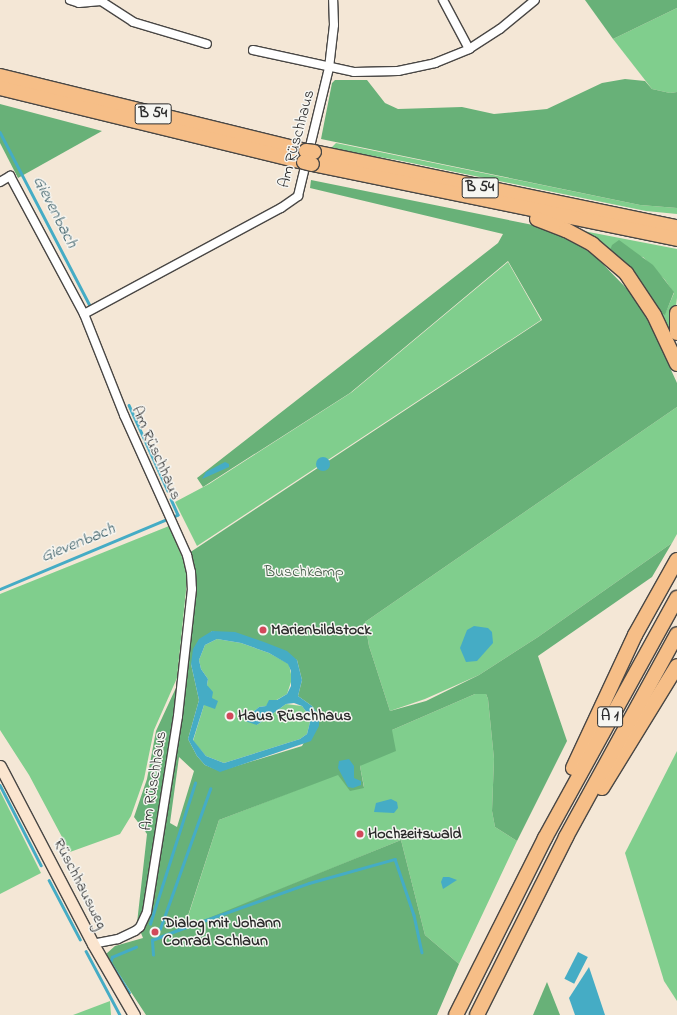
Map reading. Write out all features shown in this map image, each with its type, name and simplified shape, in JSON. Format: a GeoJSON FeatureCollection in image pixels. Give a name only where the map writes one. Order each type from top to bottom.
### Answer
{"type":"FeatureCollection","features":[{"type":"Feature","properties":{"kind":"highway","name":"B 54"},"geometry":{"type":"LineString","coordinates":[[0,76],[309,157],[500,204],[677,239]]}},
{"type":"Feature","properties":{"kind":"highway","name":"B 54"},"geometry":{"type":"LineString","coordinates":[[0,88],[309,157],[677,227]]}},
{"type":"Feature","properties":{"kind":"highway"},"geometry":{"type":"LineString","coordinates":[[500,204],[566,230],[608,256],[626,273],[644,297],[677,364]]}},
{"type":"Feature","properties":{"kind":"highway"},"geometry":{"type":"LineString","coordinates":[[582,209],[621,210],[677,217]]}},
{"type":"Feature","properties":{"kind":"highway"},"geometry":{"type":"LineString","coordinates":[[677,313],[677,333]]}},
{"type":"Feature","properties":{"kind":"highway"},"geometry":{"type":"LineString","coordinates":[[545,838],[545,824],[604,698],[635,635],[677,560]]}},
{"type":"Feature","properties":{"kind":"highway","name":"A 1"},"geometry":{"type":"LineString","coordinates":[[456,1015],[545,838],[677,598]]}},
{"type":"Feature","properties":{"kind":"highway","name":"A 1"},"geometry":{"type":"LineString","coordinates":[[477,1015],[566,837],[677,634]]}},
{"type":"Feature","properties":{"kind":"highway"},"geometry":{"type":"LineString","coordinates":[[566,837],[581,824],[677,666]]}},
{"type":"Feature","properties":{"kind":"main road","name":"Rüschhausweg"},"geometry":{"type":"LineString","coordinates":[[0,766],[93,944],[134,1015]]}},
{"type":"Feature","properties":{"kind":"street"},"geometry":{"type":"LineString","coordinates":[[70,0],[80,3],[101,1],[133,22],[206,44]]}},
{"type":"Feature","properties":{"kind":"street","name":"Am Rüschhaus"},"geometry":{"type":"LineString","coordinates":[[93,944],[118,939],[135,932],[140,927],[147,912],[177,723],[192,589],[187,555],[124,415],[84,314],[281,208],[298,196],[329,68],[334,25],[332,0]]}},
{"type":"Feature","properties":{"kind":"street"},"geometry":{"type":"LineString","coordinates":[[443,0],[469,49]]}},
{"type":"Feature","properties":{"kind":"street"},"geometry":{"type":"LineString","coordinates":[[253,50],[329,68],[354,72],[398,70],[435,63],[469,49],[500,29],[535,0]]}},
{"type":"Feature","properties":{"kind":"street"},"geometry":{"type":"LineString","coordinates":[[0,182],[10,176],[84,314]]}},
{"type":"Feature","properties":{"kind":"green space"},"geometry":{"type":"Polygon","coordinates":[[[585,0],[677,0],[677,8],[613,39],[585,0]]]}},
{"type":"Feature","properties":{"kind":"green space"},"geometry":{"type":"Polygon","coordinates":[[[677,8],[677,92],[670,93],[652,89],[613,39],[677,8]]]}},
{"type":"Feature","properties":{"kind":"green space"},"geometry":{"type":"Polygon","coordinates":[[[625,79],[645,81],[652,89],[670,93],[677,92],[677,208],[640,205],[321,139],[332,83],[335,80],[367,80],[385,103],[398,109],[462,107],[494,114],[547,109],[602,83],[625,79]]]}},
{"type":"Feature","properties":{"kind":"green space"},"geometry":{"type":"Polygon","coordinates":[[[0,104],[102,131],[18,178],[0,143],[0,104]]]}},
{"type":"Feature","properties":{"kind":"green space"},"geometry":{"type":"Polygon","coordinates":[[[336,143],[640,205],[677,208],[677,214],[646,211],[397,160],[330,149],[336,143]]]}},
{"type":"Feature","properties":{"kind":"green space","name":"Buschkamp"},"geometry":{"type":"Polygon","coordinates":[[[311,180],[543,227],[570,239],[595,256],[632,294],[651,326],[677,383],[677,407],[365,622],[369,646],[390,711],[426,701],[479,675],[538,637],[672,543],[652,577],[538,656],[567,741],[517,841],[495,827],[492,811],[494,759],[488,699],[486,694],[475,694],[392,730],[396,751],[360,766],[364,788],[350,791],[338,775],[219,820],[184,928],[401,840],[425,935],[459,964],[437,1015],[146,1015],[106,954],[115,946],[143,938],[137,923],[147,834],[134,817],[147,779],[156,731],[180,679],[191,623],[189,553],[542,320],[508,261],[350,393],[203,487],[197,478],[498,243],[503,234],[310,188],[311,180]],[[212,631],[191,664],[199,700],[188,739],[197,756],[205,765],[220,771],[302,746],[319,715],[312,706],[298,696],[302,680],[297,660],[212,631]],[[179,757],[170,823],[177,827],[194,771],[179,757]]]}},
{"type":"Feature","properties":{"kind":"green space"},"geometry":{"type":"Polygon","coordinates":[[[573,229],[677,249],[677,298],[673,330],[677,356],[655,310],[665,314],[674,293],[665,280],[643,257],[609,253],[573,229]]]}},
{"type":"Feature","properties":{"kind":"green space"},"geometry":{"type":"Polygon","coordinates":[[[619,240],[653,265],[674,292],[665,315],[655,310],[609,253],[612,245],[619,240]]]}},
{"type":"Feature","properties":{"kind":"green space"},"geometry":{"type":"Polygon","coordinates":[[[508,262],[541,320],[197,546],[175,502],[209,484],[352,392],[508,262]]]}},
{"type":"Feature","properties":{"kind":"green space"},"geometry":{"type":"Polygon","coordinates":[[[677,407],[677,534],[672,543],[538,637],[479,675],[425,699],[390,711],[369,646],[365,622],[677,407]]]}},
{"type":"Feature","properties":{"kind":"green space"},"geometry":{"type":"Polygon","coordinates":[[[169,526],[188,571],[177,678],[154,730],[144,779],[131,816],[120,834],[70,852],[29,775],[0,730],[0,594],[169,526]]]}},
{"type":"Feature","properties":{"kind":"green space"},"geometry":{"type":"Polygon","coordinates":[[[217,639],[241,643],[269,653],[289,664],[292,679],[287,694],[266,706],[259,707],[253,712],[257,725],[286,704],[302,706],[311,718],[307,734],[300,739],[224,763],[206,756],[193,741],[204,705],[212,699],[207,685],[208,679],[201,669],[199,660],[205,645],[217,639]]]}},
{"type":"Feature","properties":{"kind":"green space","name":"Hochzeitswald"},"geometry":{"type":"Polygon","coordinates":[[[475,694],[486,694],[488,699],[494,759],[492,811],[495,827],[517,841],[459,964],[425,935],[401,840],[184,929],[219,820],[338,774],[364,787],[360,766],[392,730],[475,694]]]}},
{"type":"Feature","properties":{"kind":"green space"},"geometry":{"type":"Polygon","coordinates":[[[677,751],[677,1001],[664,981],[625,853],[677,751]]]}},
{"type":"Feature","properties":{"kind":"green space"},"geometry":{"type":"Polygon","coordinates":[[[0,791],[41,873],[0,894],[0,791]]]}},
{"type":"Feature","properties":{"kind":"green space"},"geometry":{"type":"Polygon","coordinates":[[[547,982],[560,1015],[533,1015],[547,982]]]}},
{"type":"Feature","properties":{"kind":"green space"},"geometry":{"type":"Polygon","coordinates":[[[110,1001],[111,1015],[73,1015],[110,1001]]]}},
{"type":"Feature","properties":{"kind":"water"},"geometry":{"type":"Polygon","coordinates":[[[320,457],[326,457],[330,461],[330,467],[326,471],[320,471],[316,467],[316,461],[320,457]]]}},
{"type":"Feature","properties":{"kind":"water"},"geometry":{"type":"Polygon","coordinates":[[[225,462],[229,464],[229,467],[202,479],[206,472],[225,462]]]}},
{"type":"Feature","properties":{"kind":"water"},"geometry":{"type":"Polygon","coordinates":[[[474,626],[488,628],[492,632],[493,643],[477,661],[466,662],[460,648],[467,630],[474,626]]]}},
{"type":"Feature","properties":{"kind":"water"},"geometry":{"type":"Polygon","coordinates":[[[212,631],[235,632],[287,651],[297,660],[302,680],[298,696],[312,706],[319,715],[319,726],[311,741],[220,772],[205,765],[197,756],[188,739],[199,700],[191,664],[193,649],[199,639],[212,631]],[[217,639],[205,645],[199,660],[201,669],[208,679],[207,685],[213,692],[212,698],[218,701],[215,709],[204,705],[193,740],[206,756],[224,763],[300,739],[307,734],[311,718],[302,706],[294,703],[286,704],[257,725],[245,721],[249,711],[253,712],[259,707],[266,706],[269,700],[277,700],[287,694],[291,686],[291,671],[288,664],[269,653],[241,643],[217,639]]]}},
{"type":"Feature","properties":{"kind":"water"},"geometry":{"type":"Polygon","coordinates":[[[349,759],[354,766],[354,778],[361,781],[361,785],[353,788],[348,787],[338,768],[339,761],[349,759]]]}},
{"type":"Feature","properties":{"kind":"water"},"geometry":{"type":"Polygon","coordinates":[[[391,799],[397,802],[398,808],[394,813],[374,812],[376,803],[391,799]]]}},
{"type":"Feature","properties":{"kind":"water"},"geometry":{"type":"Polygon","coordinates":[[[443,877],[449,877],[457,880],[443,889],[441,882],[443,877]]]}},
{"type":"Feature","properties":{"kind":"water"},"geometry":{"type":"Polygon","coordinates":[[[578,952],[588,957],[574,984],[564,979],[578,952]]]}},
{"type":"Feature","properties":{"kind":"water"},"geometry":{"type":"Polygon","coordinates":[[[589,967],[605,1015],[575,1015],[569,998],[589,967]]]}},
{"type":"Feature","properties":{"kind":"waterway","name":"Gievenbach"},"geometry":{"type":"LineString","coordinates":[[0,132],[89,304]]}},
{"type":"Feature","properties":{"kind":"waterway","name":"Gievenbach"},"geometry":{"type":"LineString","coordinates":[[129,405],[168,491]]}},
{"type":"Feature","properties":{"kind":"waterway","name":"Gievenbach"},"geometry":{"type":"LineString","coordinates":[[171,499],[178,515],[176,516]]}},
{"type":"Feature","properties":{"kind":"waterway","name":"Gievenbach"},"geometry":{"type":"LineString","coordinates":[[0,589],[165,520]]}},
{"type":"Feature","properties":{"kind":"waterway"},"geometry":{"type":"LineString","coordinates":[[150,924],[195,783]]}},
{"type":"Feature","properties":{"kind":"waterway","name":"Gievenbach"},"geometry":{"type":"LineString","coordinates":[[0,785],[41,865]]}},
{"type":"Feature","properties":{"kind":"waterway"},"geometry":{"type":"LineString","coordinates":[[160,929],[210,789]]}},
{"type":"Feature","properties":{"kind":"waterway"},"geometry":{"type":"LineString","coordinates":[[153,955],[152,940],[309,883],[395,859],[414,915],[422,952]]}},
{"type":"Feature","properties":{"kind":"waterway","name":"Gievenbach"},"geometry":{"type":"LineString","coordinates":[[49,880],[80,939]]}},
{"type":"Feature","properties":{"kind":"waterway"},"geometry":{"type":"LineString","coordinates":[[129,993],[110,963],[112,957],[136,947]]}},
{"type":"Feature","properties":{"kind":"waterway","name":"Gievenbach"},"geometry":{"type":"LineString","coordinates":[[86,951],[120,1015]]}},
{"type":"Feature","properties":{"kind":"place","name":"Marienbildstock"},"geometry":{"type":"Point","coordinates":[263,630]}},
{"type":"Feature","properties":{"kind":"place","name":"Haus Rüschhaus"},"geometry":{"type":"Point","coordinates":[230,716]}},
{"type":"Feature","properties":{"kind":"place","name":"Hochzeitswald"},"geometry":{"type":"Point","coordinates":[360,834]}},
{"type":"Feature","properties":{"kind":"place","name":"Dialog mit Johann Conrad Schlaun"},"geometry":{"type":"Point","coordinates":[155,932]}}]}
